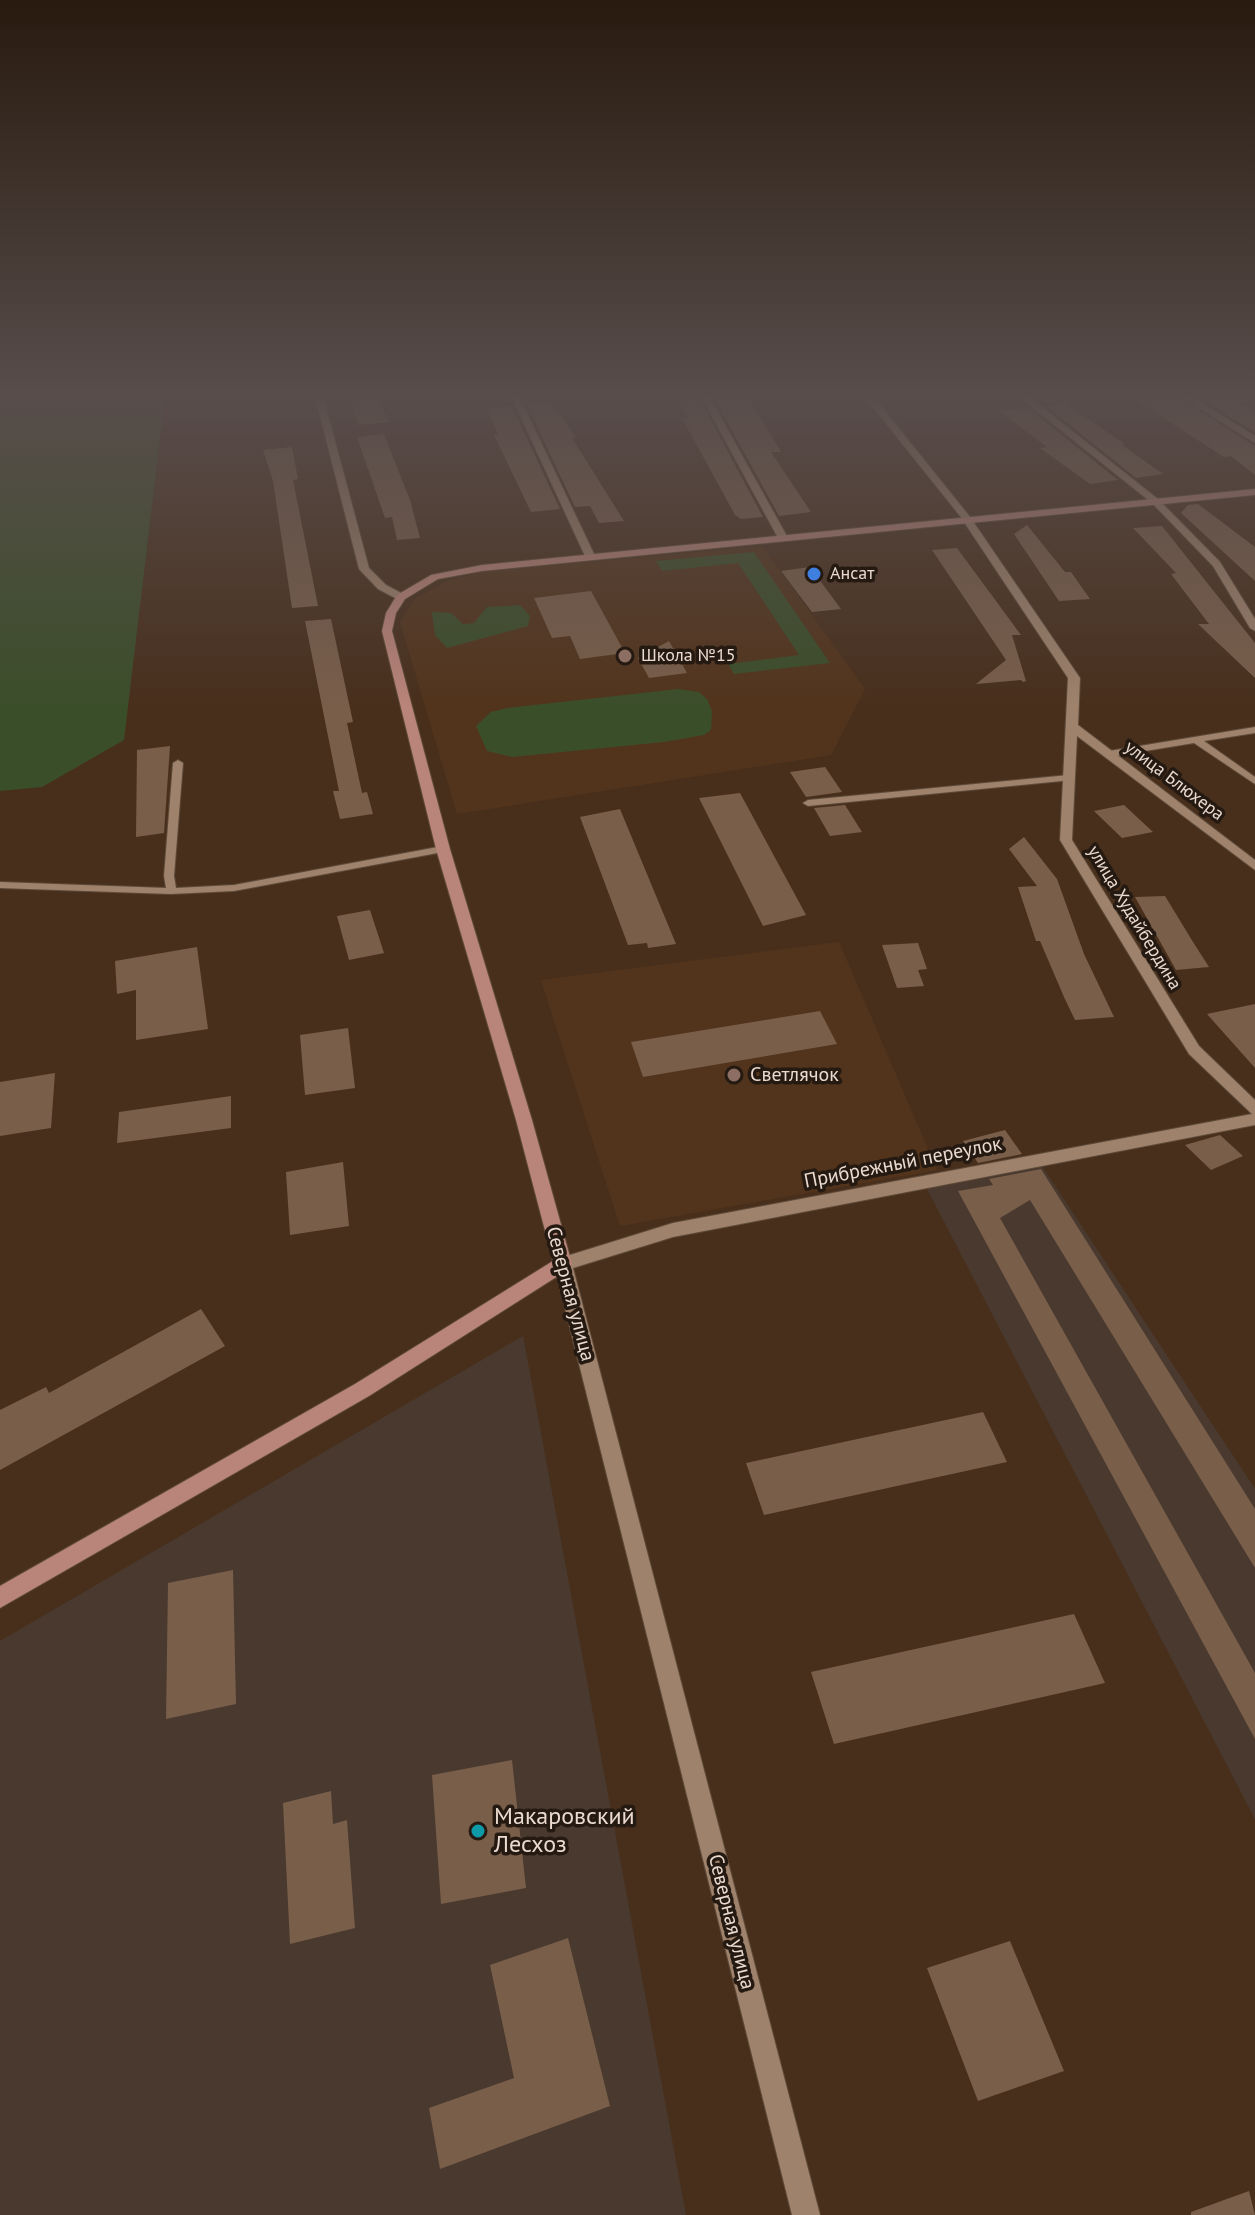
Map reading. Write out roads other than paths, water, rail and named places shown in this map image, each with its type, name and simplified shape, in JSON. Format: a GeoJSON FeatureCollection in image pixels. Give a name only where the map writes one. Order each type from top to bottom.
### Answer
{"type":"FeatureCollection","features":[{"type":"Feature","properties":{"kind":"main road"},"geometry":{"type":"LineString","coordinates":[[401,597],[435,577],[455,572],[1173,499]]}},
{"type":"Feature","properties":{"kind":"main road","name":"Северная улица"},"geometry":{"type":"LineString","coordinates":[[401,597],[391,613],[387,631],[443,849],[524,1120],[563,1264]]}},
{"type":"Feature","properties":{"kind":"main road"},"geometry":{"type":"LineString","coordinates":[[0,1598],[362,1390],[563,1264]]}},
{"type":"Feature","properties":{"kind":"street"},"geometry":{"type":"LineString","coordinates":[[346,499],[364,569],[382,587],[401,597]]}},
{"type":"Feature","properties":{"kind":"street"},"geometry":{"type":"LineString","coordinates":[[563,499],[590,556]]}},
{"type":"Feature","properties":{"kind":"street"},"geometry":{"type":"LineString","coordinates":[[762,499],[783,538]]}},
{"type":"Feature","properties":{"kind":"street","name":"улица Худайбердина"},"geometry":{"type":"LineString","coordinates":[[951,499],[1074,678],[1066,840],[1194,1050],[1255,1109]]}},
{"type":"Feature","properties":{"kind":"street"},"geometry":{"type":"LineString","coordinates":[[1155,501],[1217,564],[1255,628]]}},
{"type":"Feature","properties":{"kind":"street","name":"улица Блюхера"},"geometry":{"type":"LineString","coordinates":[[1072,726],[1255,866]]}},
{"type":"Feature","properties":{"kind":"street","name":"Прибрежный переулок"},"geometry":{"type":"LineString","coordinates":[[563,1264],[673,1230],[1255,1119]]}},
{"type":"Feature","properties":{"kind":"street","name":"Северная улица"},"geometry":{"type":"LineString","coordinates":[[563,1264],[806,2215]]}},
{"type":"Feature","properties":{"kind":"lane"},"geometry":{"type":"LineString","coordinates":[[1109,754],[1255,730]]}},
{"type":"Feature","properties":{"kind":"lane"},"geometry":{"type":"LineString","coordinates":[[1195,739],[1255,781]]}},
{"type":"Feature","properties":{"kind":"lane"},"geometry":{"type":"LineString","coordinates":[[171,891],[169,876],[178,763]]}},
{"type":"Feature","properties":{"kind":"lane"},"geometry":{"type":"LineString","coordinates":[[808,803],[1069,778]]}},
{"type":"Feature","properties":{"kind":"lane"},"geometry":{"type":"LineString","coordinates":[[0,885],[171,891],[234,888],[443,849]]}},
{"type":"Feature","properties":{"kind":"place","name":"Ансат"},"geometry":{"type":"Point","coordinates":[814,574]}},
{"type":"Feature","properties":{"kind":"place","name":"Школа №15"},"geometry":{"type":"Point","coordinates":[625,656]}},
{"type":"Feature","properties":{"kind":"place","name":"Светлячок"},"geometry":{"type":"Point","coordinates":[734,1075]}},
{"type":"Feature","properties":{"kind":"place","name":"Макаровский Лесхоз"},"geometry":{"type":"Point","coordinates":[478,1831]}}]}
